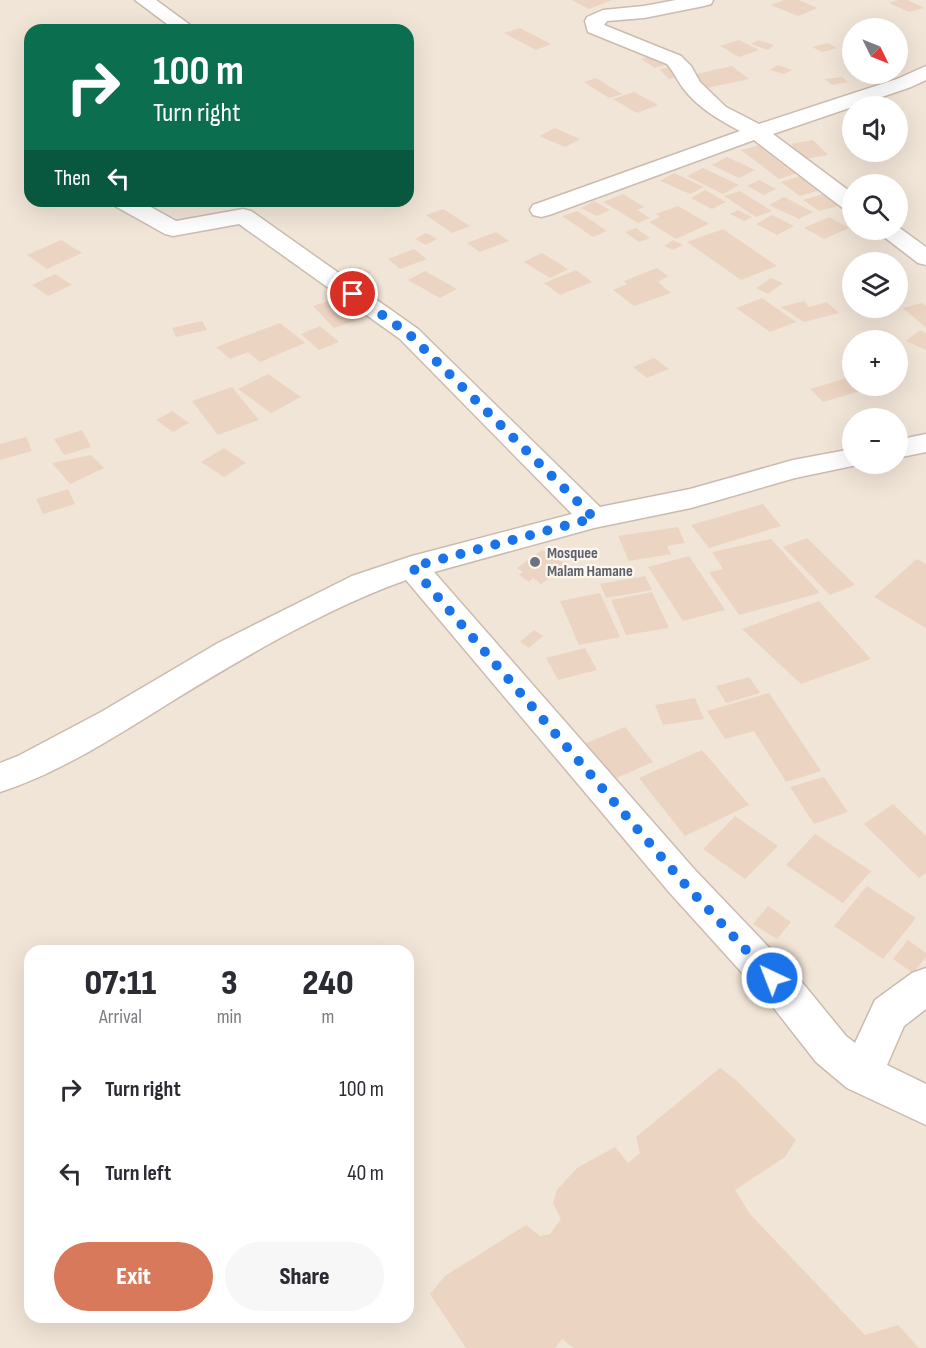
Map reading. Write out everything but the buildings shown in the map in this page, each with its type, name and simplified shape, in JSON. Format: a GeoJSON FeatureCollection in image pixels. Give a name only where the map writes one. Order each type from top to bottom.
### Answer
{"type":"FeatureCollection","features":[{"type":"Feature","properties":{"kind":"street"},"geometry":{"type":"LineString","coordinates":[[144,0],[179,24]]}},
{"type":"Feature","properties":{"kind":"street"},"geometry":{"type":"LineString","coordinates":[[704,0],[644,12],[603,16],[594,21],[595,28],[674,60],[684,70],[691,85],[719,111],[757,132],[842,196]]}},
{"type":"Feature","properties":{"kind":"street"},"geometry":{"type":"LineString","coordinates":[[541,210],[757,132],[904,83],[926,72]]}},
{"type":"Feature","properties":{"kind":"street"},"geometry":{"type":"LineString","coordinates":[[133,207],[173,230],[243,216],[409,334],[594,518]]}},
{"type":"Feature","properties":{"kind":"street"},"geometry":{"type":"LineString","coordinates":[[901,240],[926,258]]}},
{"type":"Feature","properties":{"kind":"street"},"geometry":{"type":"LineString","coordinates":[[908,447],[926,444]]}},
{"type":"Feature","properties":{"kind":"street"},"geometry":{"type":"LineString","coordinates":[[0,778],[30,766],[113,721],[230,651],[363,584],[412,567],[594,518],[691,498],[793,469],[842,460]]}},
{"type":"Feature","properties":{"kind":"street"},"geometry":{"type":"LineString","coordinates":[[412,567],[682,881],[787,994],[831,1049],[862,1074],[926,1105]]}},
{"type":"Feature","properties":{"kind":"street"},"geometry":{"type":"LineString","coordinates":[[862,1074],[889,1013],[926,986]]}},
{"type":"Feature","properties":{"kind":"shaded area"},"geometry":{"type":"Polygon","coordinates":[[[0,0],[926,0],[926,1348],[0,1348],[0,0]]]}},
{"type":"Feature","properties":{"kind":"place","name":"Mosquee Malam Hamane"},"geometry":{"type":"Point","coordinates":[535,562]}},
{"type":"Feature","properties":{"kind":"route"},"geometry":{"type":"LineString","coordinates":[[353,294],[409,334],[594,518],[412,567],[682,881],[772,978]]}}]}
